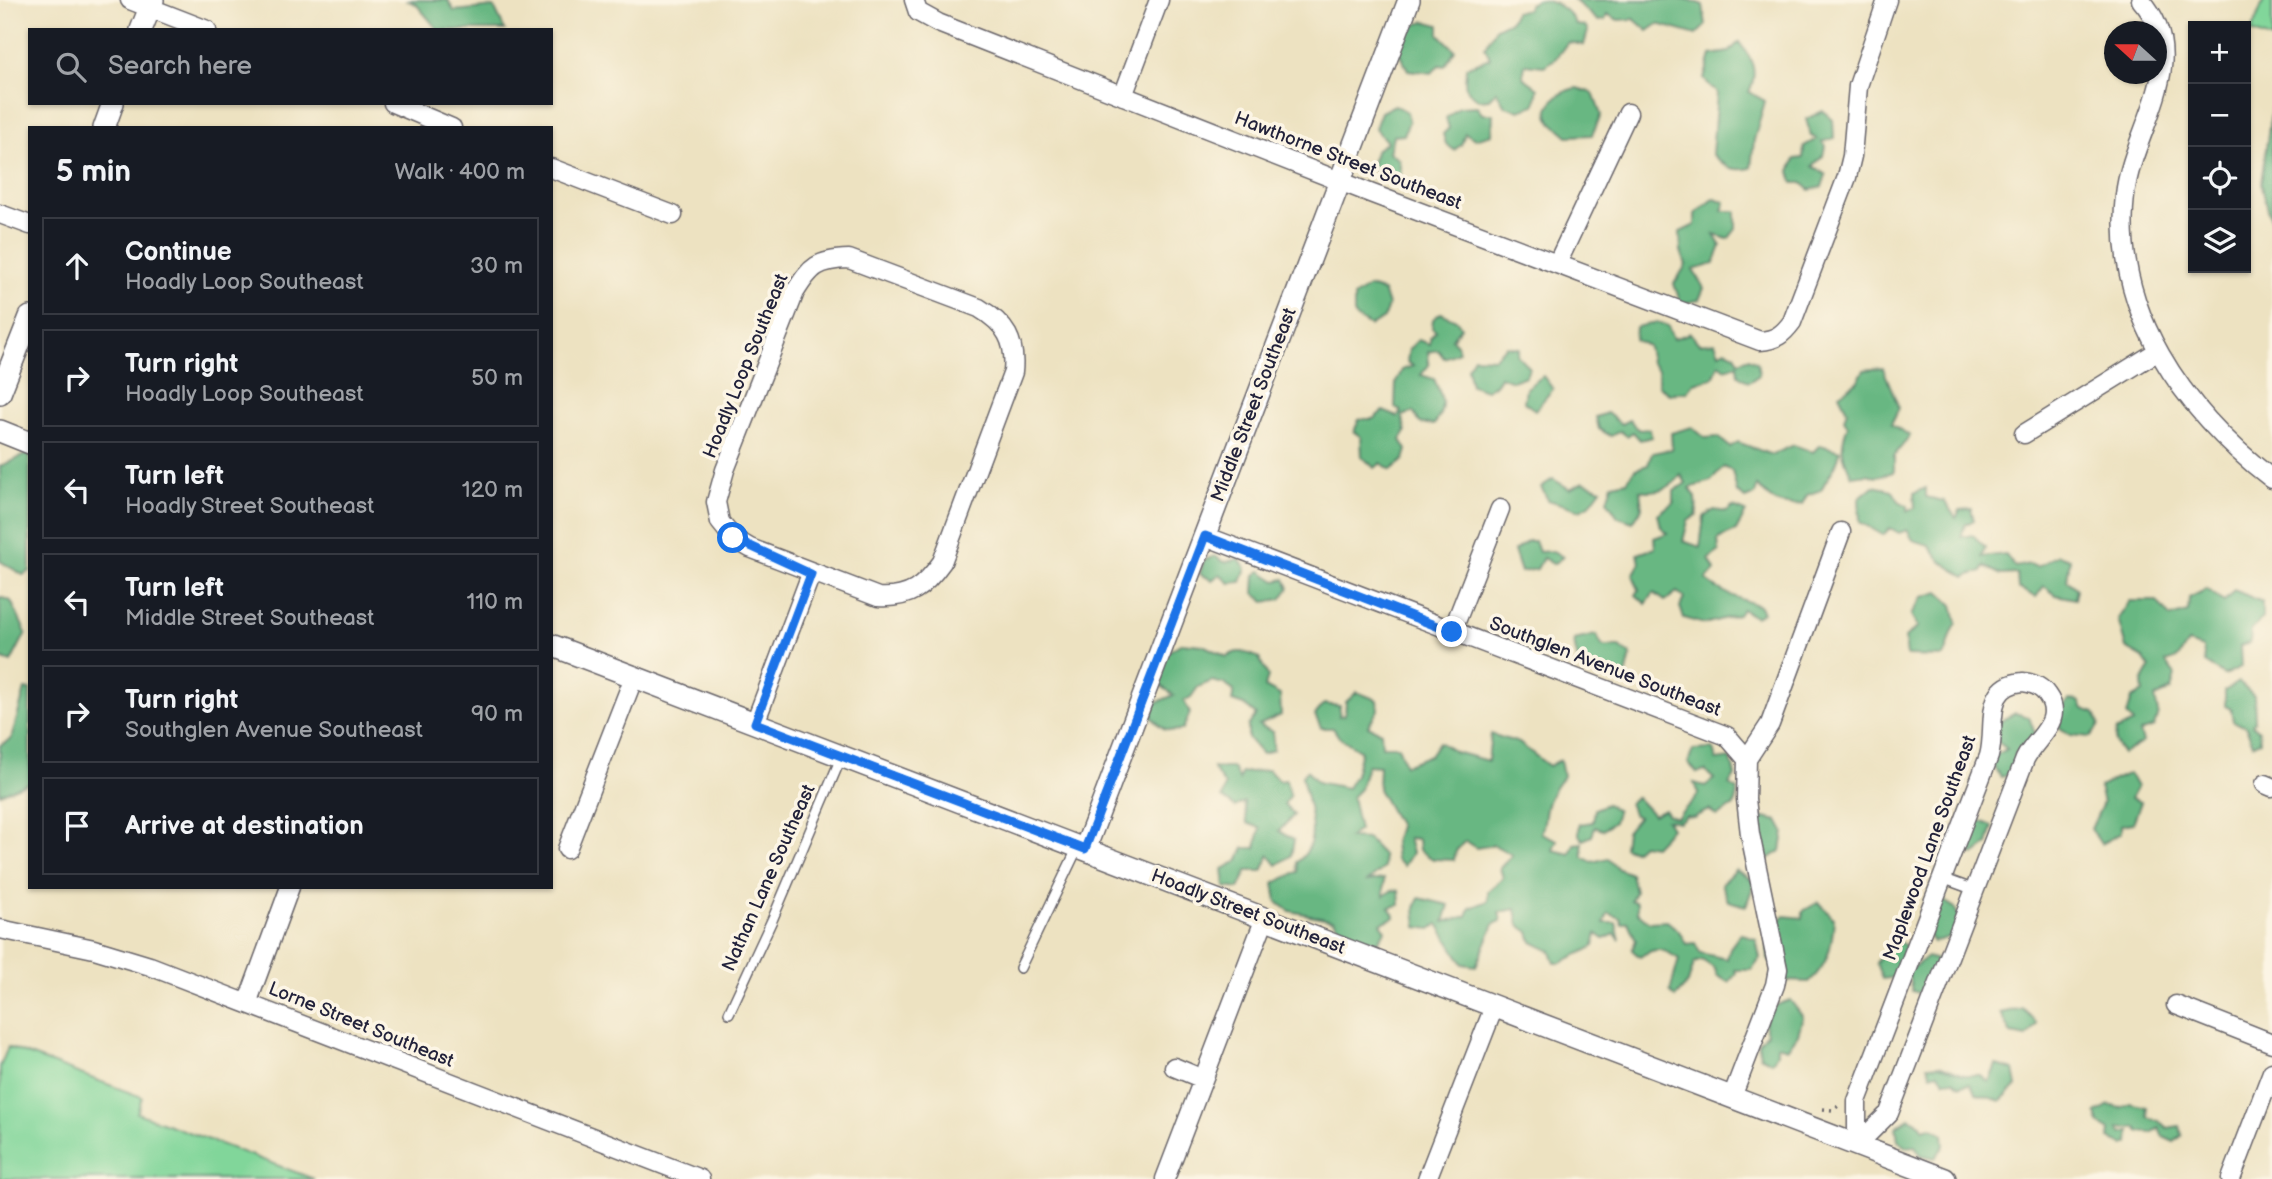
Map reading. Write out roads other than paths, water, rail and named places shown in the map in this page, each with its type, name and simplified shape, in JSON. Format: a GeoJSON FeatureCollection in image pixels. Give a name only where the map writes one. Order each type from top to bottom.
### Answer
{"type":"FeatureCollection","features":[{"type":"Feature","properties":{"kind":"street"},"geometry":{"type":"LineString","coordinates":[[1124,96],[1159,0]]}},
{"type":"Feature","properties":{"kind":"street","name":"Middle Street Southeast"},"geometry":{"type":"LineString","coordinates":[[1082,848],[1205,536],[1409,0]]}},
{"type":"Feature","properties":{"kind":"street","name":"Hawthorne Street Southeast"},"geometry":{"type":"LineString","coordinates":[[914,4],[938,23],[1339,181],[1747,339],[1772,340],[1784,333],[1792,322],[1847,177],[1852,156],[1858,86],[1887,0]]}},
{"type":"Feature","properties":{"kind":"street"},"geometry":{"type":"LineString","coordinates":[[2143,1],[2159,27],[2164,43],[2163,75],[2129,170],[2122,233],[2134,299],[2158,351],[2209,422],[2272,480]]}},
{"type":"Feature","properties":{"kind":"street"},"geometry":{"type":"LineString","coordinates":[[141,28],[144,2],[202,28]]}},
{"type":"Feature","properties":{"kind":"street"},"geometry":{"type":"LineString","coordinates":[[105,126],[112,105]]}},
{"type":"Feature","properties":{"kind":"street"},"geometry":{"type":"LineString","coordinates":[[398,105],[447,126]]}},
{"type":"Feature","properties":{"kind":"street"},"geometry":{"type":"LineString","coordinates":[[1557,264],[1628,113]]}},
{"type":"Feature","properties":{"kind":"street"},"geometry":{"type":"LineString","coordinates":[[553,169],[673,215]]}},
{"type":"Feature","properties":{"kind":"street"},"geometry":{"type":"LineString","coordinates":[[0,214],[28,224]]}},
{"type":"Feature","properties":{"kind":"street","name":"Hoadly Loop Southeast"},"geometry":{"type":"LineString","coordinates":[[849,259],[979,308],[996,318],[1008,332],[1015,352],[1013,372],[942,562],[927,583],[898,598],[878,597],[811,574],[733,538],[720,522],[716,502],[725,470],[794,292],[807,272],[826,260],[849,259]]}},
{"type":"Feature","properties":{"kind":"street"},"geometry":{"type":"LineString","coordinates":[[0,393],[23,352],[28,327]]}},
{"type":"Feature","properties":{"kind":"street"},"geometry":{"type":"LineString","coordinates":[[2024,434],[2158,351]]}},
{"type":"Feature","properties":{"kind":"street"},"geometry":{"type":"LineString","coordinates":[[0,431],[28,442]]}},
{"type":"Feature","properties":{"kind":"street"},"geometry":{"type":"LineString","coordinates":[[1452,632],[1500,509]]}},
{"type":"Feature","properties":{"kind":"street"},"geometry":{"type":"LineString","coordinates":[[1732,1097],[1775,985],[1778,969],[1749,834],[1747,759],[1770,724],[1841,532]]}},
{"type":"Feature","properties":{"kind":"street","name":"Southglen Avenue Southeast"},"geometry":{"type":"LineString","coordinates":[[1205,536],[1727,736],[1747,759]]}},
{"type":"Feature","properties":{"kind":"street"},"geometry":{"type":"LineString","coordinates":[[755,723],[811,574]]}},
{"type":"Feature","properties":{"kind":"street","name":"Hoadly Street Southeast"},"geometry":{"type":"LineString","coordinates":[[553,646],[1945,1179]]}},
{"type":"Feature","properties":{"kind":"street"},"geometry":{"type":"LineString","coordinates":[[567,849],[634,677]]}},
{"type":"Feature","properties":{"kind":"street","name":"Maplewood Lane Southeast"},"geometry":{"type":"LineString","coordinates":[[2023,682],[2037,685],[2052,702],[2051,724],[2025,759],[1889,1113],[1857,1145],[1857,1101],[1989,756],[1993,740],[1994,701],[2010,684],[2023,682]]}},
{"type":"Feature","properties":{"kind":"street"},"geometry":{"type":"LineString","coordinates":[[248,1001],[289,889]]}},
{"type":"Feature","properties":{"kind":"street"},"geometry":{"type":"LineString","coordinates":[[1165,1179],[1265,918]]}},
{"type":"Feature","properties":{"kind":"street","name":"Lorne Street Southeast"},"geometry":{"type":"LineString","coordinates":[[0,929],[94,949],[248,1001],[441,1080],[700,1179]]}},
{"type":"Feature","properties":{"kind":"street"},"geometry":{"type":"LineString","coordinates":[[2176,1005],[2272,1043]]}},
{"type":"Feature","properties":{"kind":"street"},"geometry":{"type":"LineString","coordinates":[[1427,1179],[1494,1007]]}},
{"type":"Feature","properties":{"kind":"street"},"geometry":{"type":"LineString","coordinates":[[1174,1067],[1203,1079]]}},
{"type":"Feature","properties":{"kind":"street"},"geometry":{"type":"LineString","coordinates":[[2231,1179],[2272,1072]]}},
{"type":"Feature","properties":{"kind":"lane","name":"Nathan Lane Southeast"},"geometry":{"type":"LineString","coordinates":[[729,1013],[773,918],[841,756]]}},
{"type":"Feature","properties":{"kind":"lane"},"geometry":{"type":"LineString","coordinates":[[1020,968],[1082,848]]}},
{"type":"Feature","properties":{"kind":"lane"},"geometry":{"type":"LineString","coordinates":[[1942,878],[1975,890]]}}]}
